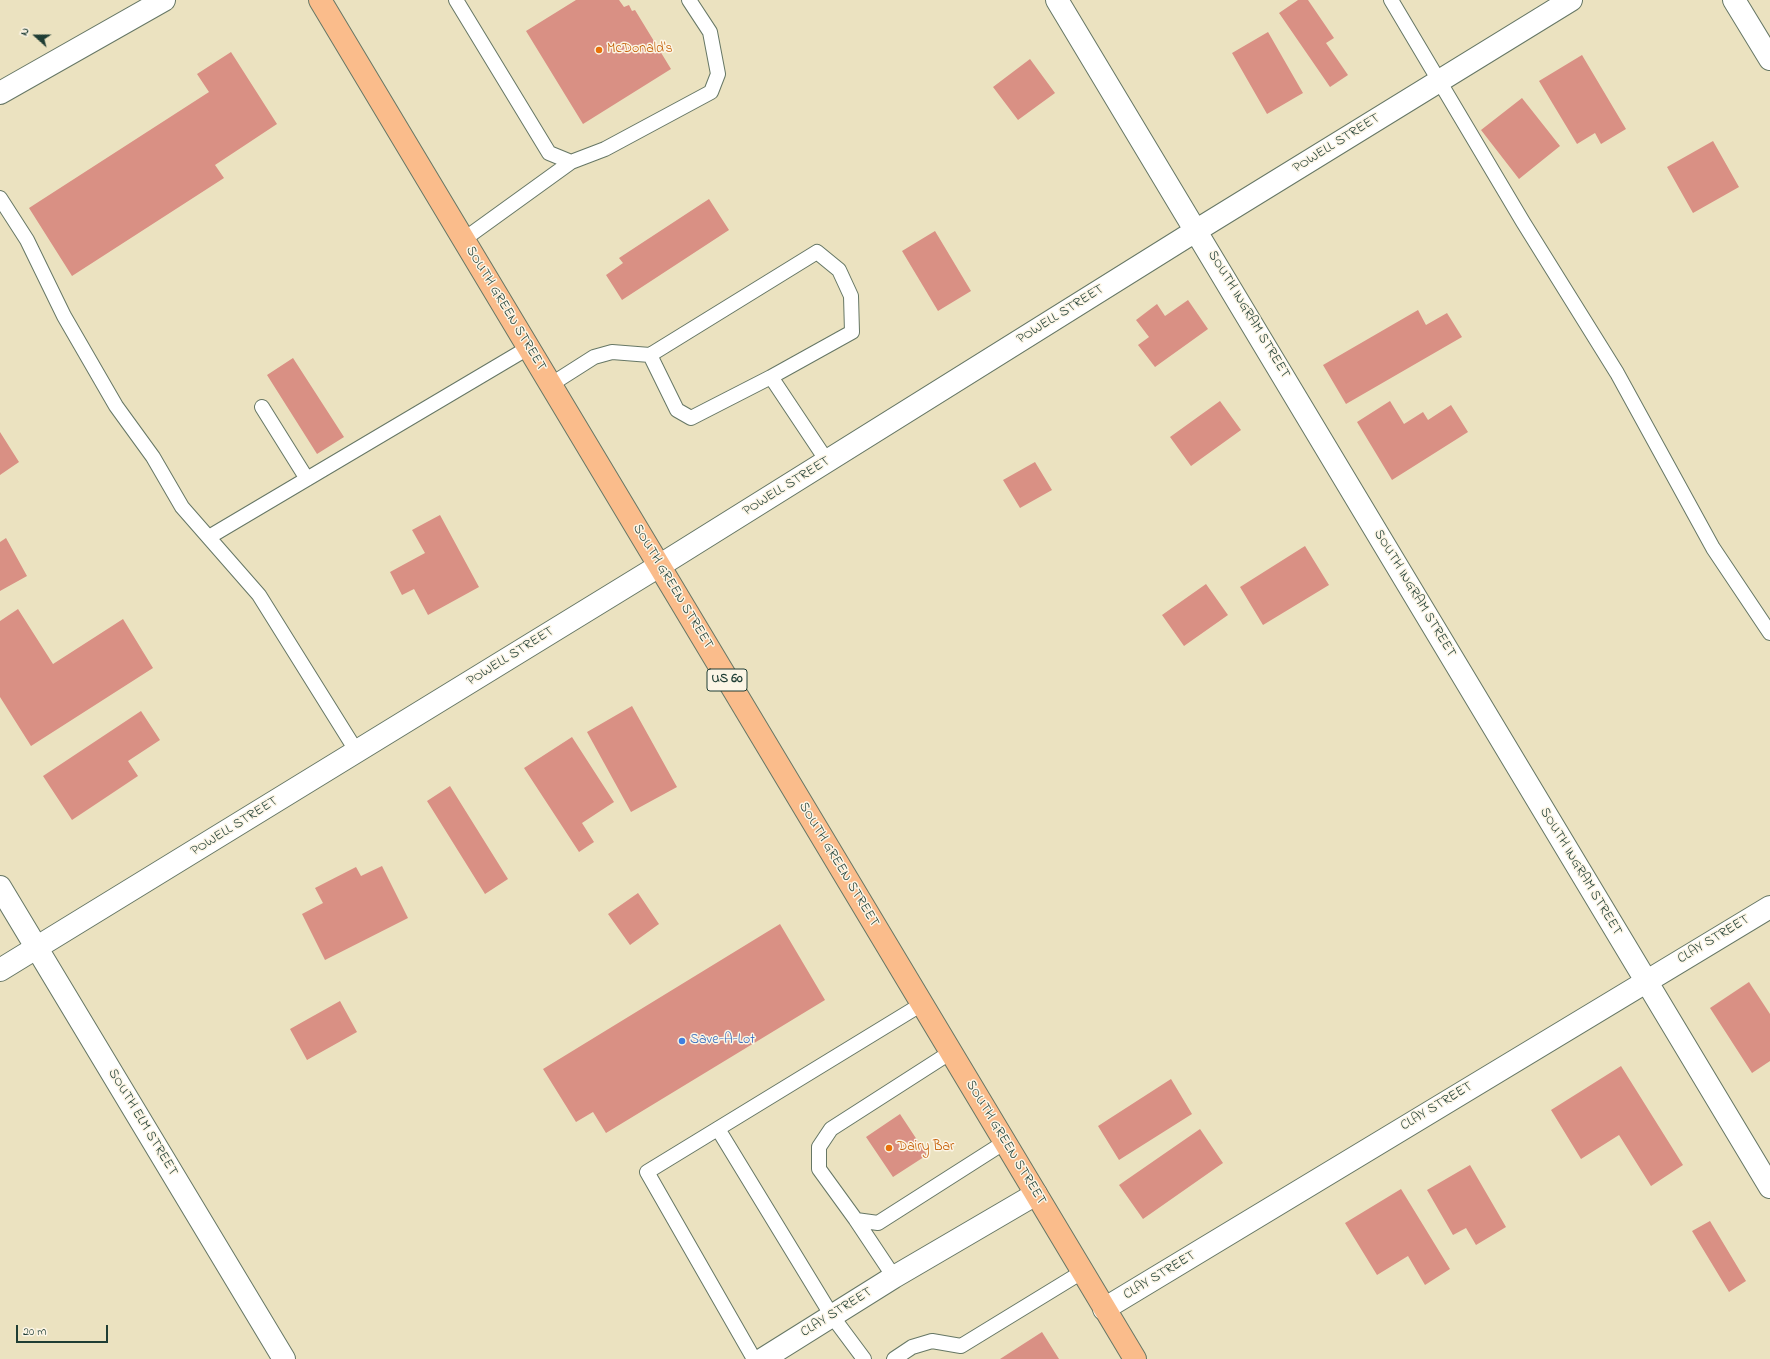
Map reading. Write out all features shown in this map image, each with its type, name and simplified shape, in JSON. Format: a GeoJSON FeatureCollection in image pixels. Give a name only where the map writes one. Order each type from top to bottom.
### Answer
{"type":"FeatureCollection","features":[{"type":"Feature","properties":{"kind":"main road","name":"SOUTH GREEN STREET"},"geometry":{"type":"LineString","coordinates":[[320,0],[1135,1359]]}},
{"type":"Feature","properties":{"kind":"street"},"geometry":{"type":"LineString","coordinates":[[0,93],[164,0]]}},
{"type":"Feature","properties":{"kind":"street","name":"SOUTH INGRAM STREET"},"geometry":{"type":"LineString","coordinates":[[1057,0],[1197,230],[1645,981],[1770,1187]]}},
{"type":"Feature","properties":{"kind":"street","name":"POWELL STREET"},"geometry":{"type":"LineString","coordinates":[[0,970],[659,566],[1197,230],[1571,0]]}},
{"type":"Feature","properties":{"kind":"street"},"geometry":{"type":"LineString","coordinates":[[1734,0],[1770,59]]}},
{"type":"Feature","properties":{"kind":"street","name":"SOUTH ELM STREET"},"geometry":{"type":"LineString","coordinates":[[0,887],[284,1359]]}},
{"type":"Feature","properties":{"kind":"street","name":"CLAY STREET"},"geometry":{"type":"LineString","coordinates":[[1104,1309],[1645,981],[1770,907]]}},
{"type":"Feature","properties":{"kind":"street","name":"CLAY STREET"},"geometry":{"type":"LineString","coordinates":[[763,1359],[894,1277],[1036,1194]]}},
{"type":"Feature","properties":{"kind":"lane"},"geometry":{"type":"LineString","coordinates":[[456,0],[549,153],[571,162]]}},
{"type":"Feature","properties":{"kind":"lane"},"geometry":{"type":"LineString","coordinates":[[464,240],[571,162],[606,149],[711,92],[718,74],[710,32],[689,0]]}},
{"type":"Feature","properties":{"kind":"lane"},"geometry":{"type":"LineString","coordinates":[[1391,0],[1515,208],[1617,373],[1713,548],[1770,633]]}},
{"type":"Feature","properties":{"kind":"lane"},"geometry":{"type":"LineString","coordinates":[[0,198],[27,240],[64,316],[116,406],[153,457],[182,507],[260,595],[357,752]]}},
{"type":"Feature","properties":{"kind":"lane"},"geometry":{"type":"LineString","coordinates":[[550,385],[594,357],[612,352],[650,355],[817,252],[839,270],[851,296],[852,332],[771,377],[691,418],[677,410],[650,355]]}},
{"type":"Feature","properties":{"kind":"lane"},"geometry":{"type":"LineString","coordinates":[[209,537],[528,348]]}},
{"type":"Feature","properties":{"kind":"lane"},"geometry":{"type":"LineString","coordinates":[[771,377],[827,461]]}},
{"type":"Feature","properties":{"kind":"lane"},"geometry":{"type":"LineString","coordinates":[[262,407],[307,479]]}},
{"type":"Feature","properties":{"kind":"lane"},"geometry":{"type":"LineString","coordinates":[[754,1359],[647,1172],[922,1004]]}},
{"type":"Feature","properties":{"kind":"lane"},"geometry":{"type":"LineString","coordinates":[[894,1277],[856,1220],[819,1169],[819,1147],[831,1129],[951,1052]]}},
{"type":"Feature","properties":{"kind":"lane"},"geometry":{"type":"LineString","coordinates":[[718,1128],[832,1316],[864,1359]]}},
{"type":"Feature","properties":{"kind":"lane"},"geometry":{"type":"LineString","coordinates":[[856,1220],[878,1224],[1005,1142]]}},
{"type":"Feature","properties":{"kind":"lane"},"geometry":{"type":"LineString","coordinates":[[894,1359],[912,1346],[932,1341],[961,1346],[1082,1272]]}},
{"type":"Feature","properties":{"kind":"building","name":"McDonald's"},"geometry":{"type":"Polygon","coordinates":[[[576,0],[619,0],[624,7],[629,5],[632,11],[635,10],[671,69],[583,124],[526,31],[576,0]]]}},
{"type":"Feature","properties":{"kind":"building"},"geometry":{"type":"Polygon","coordinates":[[[1298,0],[1308,0],[1334,38],[1326,43],[1348,75],[1330,87],[1279,13],[1298,0]]]}},
{"type":"Feature","properties":{"kind":"building"},"geometry":{"type":"Polygon","coordinates":[[[1268,32],[1303,93],[1267,114],[1232,53],[1268,32]]]}},
{"type":"Feature","properties":{"kind":"building"},"geometry":{"type":"Polygon","coordinates":[[[231,52],[277,124],[215,165],[224,178],[72,276],[29,208],[209,92],[197,74],[231,52]]]}},
{"type":"Feature","properties":{"kind":"building"},"geometry":{"type":"Polygon","coordinates":[[[1582,55],[1626,129],[1601,144],[1595,133],[1577,144],[1539,81],[1582,55]]]}},
{"type":"Feature","properties":{"kind":"building"},"geometry":{"type":"Polygon","coordinates":[[[1030,59],[1055,93],[1018,120],[993,87],[1030,59]]]}},
{"type":"Feature","properties":{"kind":"building"},"geometry":{"type":"Polygon","coordinates":[[[1522,98],[1560,146],[1519,179],[1481,130],[1522,98]]]}},
{"type":"Feature","properties":{"kind":"building"},"geometry":{"type":"Polygon","coordinates":[[[1713,141],[1739,187],[1693,213],[1667,167],[1713,141]]]}},
{"type":"Feature","properties":{"kind":"building"},"geometry":{"type":"Polygon","coordinates":[[[709,199],[729,230],[622,300],[606,275],[623,263],[619,258],[709,199]]]}},
{"type":"Feature","properties":{"kind":"building"},"geometry":{"type":"Polygon","coordinates":[[[935,231],[971,291],[938,311],[902,251],[935,231]]]}},
{"type":"Feature","properties":{"kind":"building"},"geometry":{"type":"Polygon","coordinates":[[[1188,300],[1208,329],[1155,367],[1138,345],[1149,337],[1136,320],[1157,304],[1165,316],[1188,300]]]}},
{"type":"Feature","properties":{"kind":"building"},"geometry":{"type":"Polygon","coordinates":[[[1418,310],[1426,325],[1447,313],[1462,337],[1346,404],[1323,365],[1418,310]]]}},
{"type":"Feature","properties":{"kind":"building"},"geometry":{"type":"Polygon","coordinates":[[[293,358],[344,437],[317,454],[267,375],[293,358]]]}},
{"type":"Feature","properties":{"kind":"building"},"geometry":{"type":"Polygon","coordinates":[[[1220,401],[1241,430],[1191,466],[1170,437],[1220,401]]]}},
{"type":"Feature","properties":{"kind":"building"},"geometry":{"type":"Polygon","coordinates":[[[1390,401],[1404,424],[1423,412],[1428,420],[1451,405],[1468,432],[1392,480],[1357,422],[1390,401]]]}},
{"type":"Feature","properties":{"kind":"building"},"geometry":{"type":"Polygon","coordinates":[[[0,432],[19,462],[0,475],[0,432]]]}},
{"type":"Feature","properties":{"kind":"building"},"geometry":{"type":"Polygon","coordinates":[[[1035,462],[1052,490],[1020,508],[1003,480],[1035,462]]]}},
{"type":"Feature","properties":{"kind":"building"},"geometry":{"type":"Polygon","coordinates":[[[440,515],[479,587],[428,615],[414,589],[402,595],[390,572],[425,553],[412,530],[440,515]]]}},
{"type":"Feature","properties":{"kind":"building"},"geometry":{"type":"Polygon","coordinates":[[[6,538],[27,576],[0,591],[0,542],[6,538]]]}},
{"type":"Feature","properties":{"kind":"building"},"geometry":{"type":"Polygon","coordinates":[[[1305,546],[1329,585],[1263,625],[1240,587],[1305,546]]]}},
{"type":"Feature","properties":{"kind":"building"},"geometry":{"type":"Polygon","coordinates":[[[1206,584],[1228,615],[1184,646],[1162,615],[1206,584]]]}},
{"type":"Feature","properties":{"kind":"building"},"geometry":{"type":"Polygon","coordinates":[[[18,609],[53,664],[123,619],[153,668],[31,746],[0,697],[0,621],[18,609]]]}},
{"type":"Feature","properties":{"kind":"building"},"geometry":{"type":"Polygon","coordinates":[[[632,706],[677,787],[631,812],[587,732],[632,706]]]}},
{"type":"Feature","properties":{"kind":"building"},"geometry":{"type":"Polygon","coordinates":[[[141,711],[160,740],[128,761],[138,776],[72,820],[43,776],[141,711]]]}},
{"type":"Feature","properties":{"kind":"building"},"geometry":{"type":"Polygon","coordinates":[[[572,737],[614,802],[582,823],[594,842],[579,852],[524,768],[572,737]]]}},
{"type":"Feature","properties":{"kind":"building"},"geometry":{"type":"Polygon","coordinates":[[[450,786],[508,879],[485,894],[427,801],[450,786]]]}},
{"type":"Feature","properties":{"kind":"building"},"geometry":{"type":"Polygon","coordinates":[[[382,866],[408,918],[325,960],[302,914],[323,903],[315,888],[356,867],[361,876],[382,866]]]}},
{"type":"Feature","properties":{"kind":"building"},"geometry":{"type":"Polygon","coordinates":[[[638,893],[659,924],[630,945],[608,914],[638,893]]]}},
{"type":"Feature","properties":{"kind":"building"},"geometry":{"type":"Polygon","coordinates":[[[780,924],[825,1000],[606,1133],[593,1112],[576,1122],[543,1069],[780,924]]]}},
{"type":"Feature","properties":{"kind":"building"},"geometry":{"type":"Polygon","coordinates":[[[1749,982],[1770,1014],[1770,1061],[1752,1073],[1710,1008],[1749,982]]]}},
{"type":"Feature","properties":{"kind":"building"},"geometry":{"type":"Polygon","coordinates":[[[340,1001],[357,1032],[307,1060],[290,1029],[340,1001]]]}},
{"type":"Feature","properties":{"kind":"building"},"geometry":{"type":"Polygon","coordinates":[[[1621,1066],[1683,1165],[1651,1186],[1619,1135],[1581,1159],[1551,1110],[1621,1066]]]}},
{"type":"Feature","properties":{"kind":"building"},"geometry":{"type":"Polygon","coordinates":[[[1171,1079],[1192,1114],[1119,1160],[1098,1126],[1171,1079]]]}},
{"type":"Feature","properties":{"kind":"building"},"geometry":{"type":"Polygon","coordinates":[[[900,1114],[927,1155],[893,1177],[866,1137],[900,1114]]]}},
{"type":"Feature","properties":{"kind":"building"},"geometry":{"type":"Polygon","coordinates":[[[1200,1129],[1223,1163],[1143,1219],[1119,1185],[1200,1129]]]}},
{"type":"Feature","properties":{"kind":"building"},"geometry":{"type":"Polygon","coordinates":[[[1470,1165],[1506,1227],[1476,1245],[1466,1228],[1453,1235],[1427,1190],[1470,1165]]]}},
{"type":"Feature","properties":{"kind":"building"},"geometry":{"type":"Polygon","coordinates":[[[1401,1189],[1450,1269],[1425,1285],[1408,1256],[1377,1275],[1345,1223],[1401,1189]]]}},
{"type":"Feature","properties":{"kind":"building"},"geometry":{"type":"Polygon","coordinates":[[[1710,1221],[1746,1281],[1729,1292],[1692,1231],[1710,1221]]]}},
{"type":"Feature","properties":{"kind":"building"},"geometry":{"type":"Polygon","coordinates":[[[1042,1332],[1059,1359],[1000,1359],[1042,1332]]]}},
{"type":"Feature","properties":{"kind":"place","name":"McDonald's"},"geometry":{"type":"Point","coordinates":[599,50]}},
{"type":"Feature","properties":{"kind":"place","name":"Save-A-Lot"},"geometry":{"type":"Point","coordinates":[682,1041]}},
{"type":"Feature","properties":{"kind":"place","name":"Dairy Bar"},"geometry":{"type":"Point","coordinates":[889,1148]}}]}
